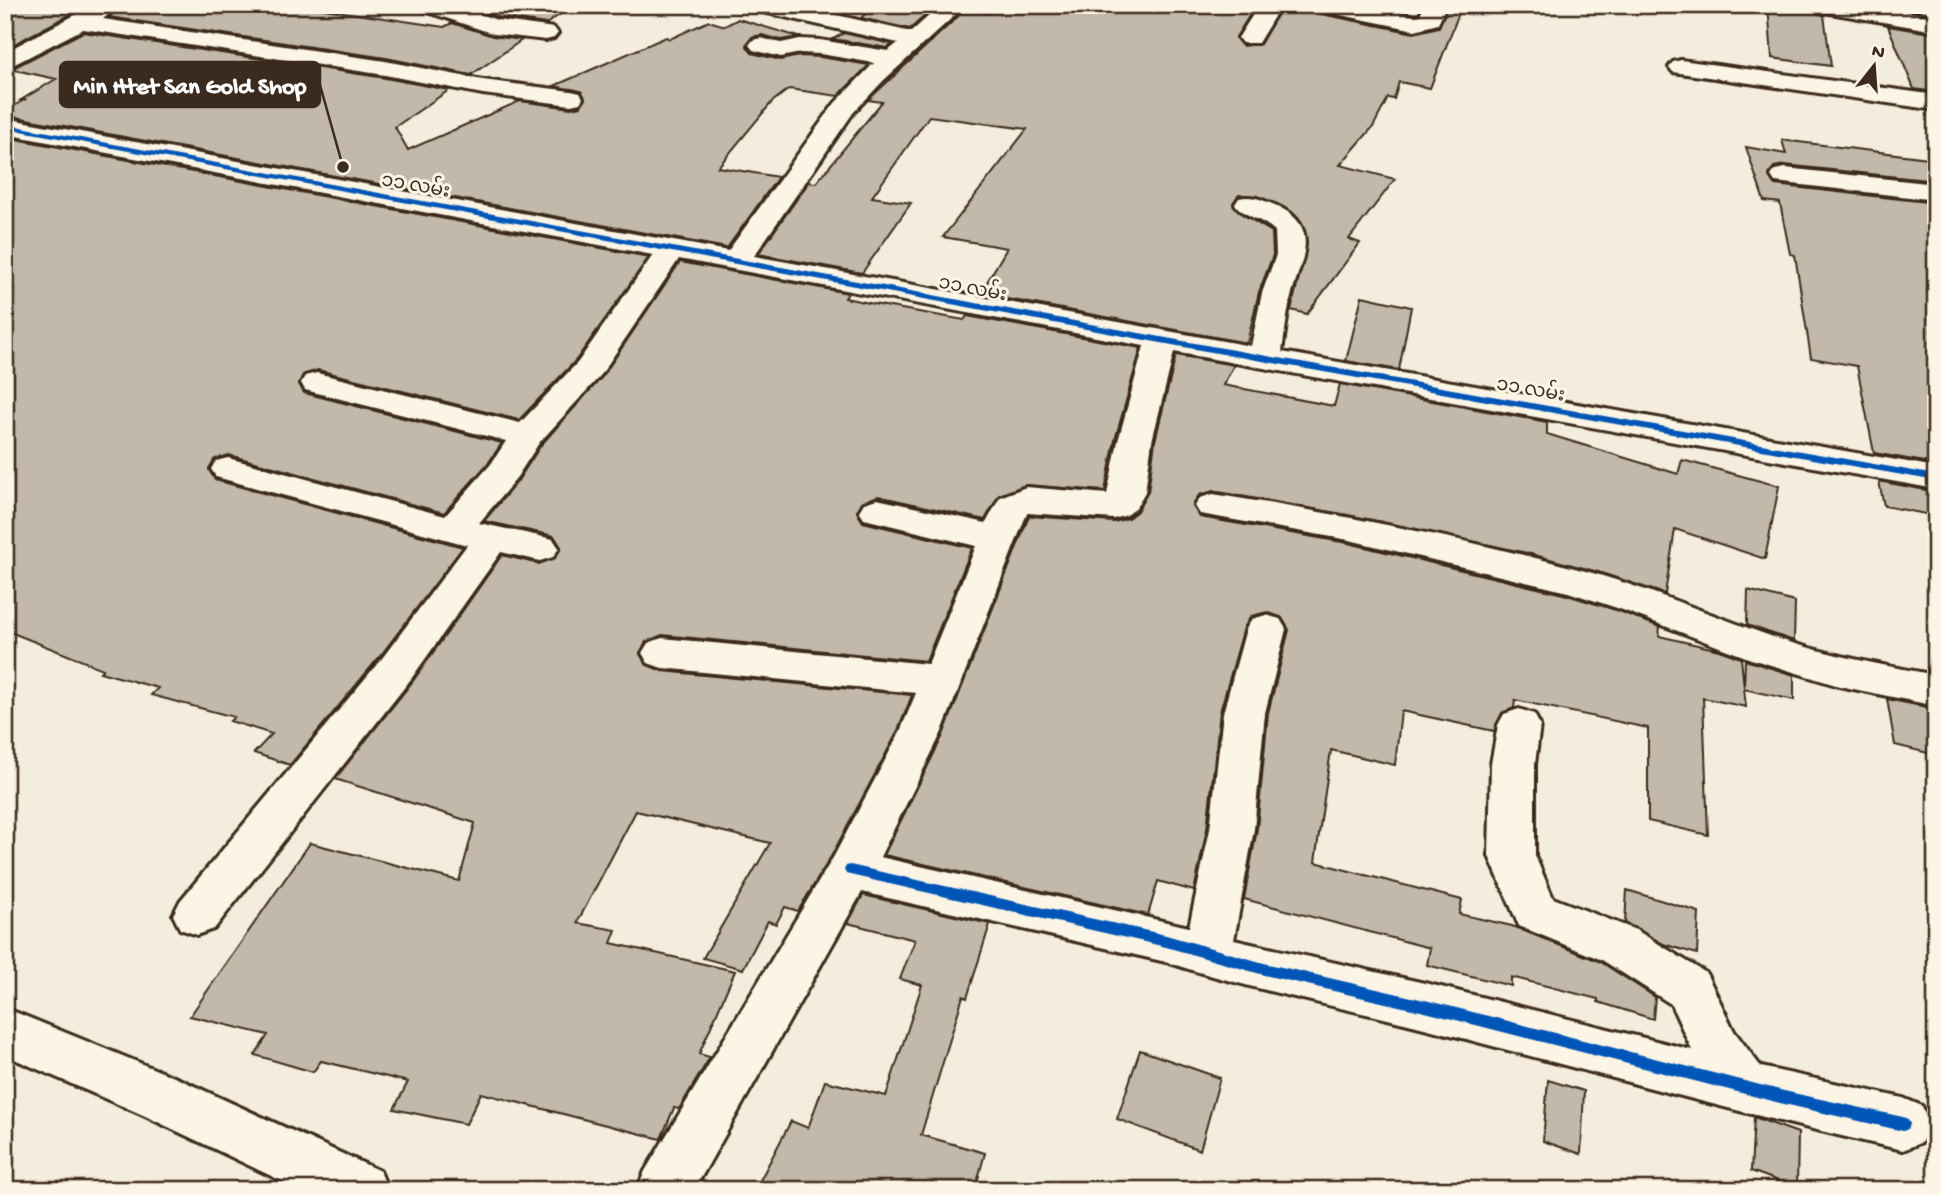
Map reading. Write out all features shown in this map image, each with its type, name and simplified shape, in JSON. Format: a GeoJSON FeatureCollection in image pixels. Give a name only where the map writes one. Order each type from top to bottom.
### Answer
{"type":"FeatureCollection","features":[{"type":"Feature","properties":{"kind":"street"},"geometry":{"type":"LineString","coordinates":[[5,62],[112,5]]}},
{"type":"Feature","properties":{"kind":"street"},"geometry":{"type":"LineString","coordinates":[[430,5],[494,27],[545,33]]}},
{"type":"Feature","properties":{"kind":"street"},"geometry":{"type":"LineString","coordinates":[[762,5],[916,40]]}},
{"type":"Feature","properties":{"kind":"street"},"geometry":{"type":"LineString","coordinates":[[736,261],[844,108],[892,59],[955,5]]}},
{"type":"Feature","properties":{"kind":"street"},"geometry":{"type":"LineString","coordinates":[[1250,38],[1270,5]]}},
{"type":"Feature","properties":{"kind":"street"},"geometry":{"type":"LineString","coordinates":[[1325,5],[1415,23],[1430,19],[1434,5]]}},
{"type":"Feature","properties":{"kind":"street"},"geometry":{"type":"LineString","coordinates":[[1824,5],[1936,24]]}},
{"type":"Feature","properties":{"kind":"street"},"geometry":{"type":"LineString","coordinates":[[80,22],[385,68],[483,88],[572,98]]}},
{"type":"Feature","properties":{"kind":"street"},"geometry":{"type":"LineString","coordinates":[[5,32],[44,41]]}},
{"type":"Feature","properties":{"kind":"street"},"geometry":{"type":"LineString","coordinates":[[761,45],[781,50],[800,46],[820,47],[892,59]]}},
{"type":"Feature","properties":{"kind":"street"},"geometry":{"type":"LineString","coordinates":[[1681,67],[1936,103]]}},
{"type":"Feature","properties":{"kind":"street","name":"၁၁ လမ်း"},"geometry":{"type":"LineString","coordinates":[[5,125],[1161,340],[1936,478]]}},
{"type":"Feature","properties":{"kind":"street"},"geometry":{"type":"LineString","coordinates":[[1785,176],[1936,192]]}},
{"type":"Feature","properties":{"kind":"street"},"geometry":{"type":"LineString","coordinates":[[1249,204],[1276,216],[1289,229],[1291,255],[1276,293],[1265,358]]}},
{"type":"Feature","properties":{"kind":"street"},"geometry":{"type":"LineString","coordinates":[[197,915],[397,668],[472,534],[503,472],[527,436],[589,369],[671,249]]}},
{"type":"Feature","properties":{"kind":"street"},"geometry":{"type":"LineString","coordinates":[[664,1190],[850,870],[920,734],[1013,505],[1026,499],[1114,507],[1122,501],[1127,492],[1135,441],[1161,340]]}},
{"type":"Feature","properties":{"kind":"street"},"geometry":{"type":"LineString","coordinates":[[317,383],[527,436]]}},
{"type":"Feature","properties":{"kind":"street"},"geometry":{"type":"LineString","coordinates":[[228,469],[472,534],[540,548]]}},
{"type":"Feature","properties":{"kind":"street"},"geometry":{"type":"LineString","coordinates":[[1213,506],[1349,528],[1571,580],[1634,599],[1765,649],[1839,671],[1936,691]]}},
{"type":"Feature","properties":{"kind":"street"},"geometry":{"type":"LineString","coordinates":[[877,512],[998,538]]}},
{"type":"Feature","properties":{"kind":"street"},"geometry":{"type":"LineString","coordinates":[[1207,955],[1232,829],[1244,713],[1266,629]]}},
{"type":"Feature","properties":{"kind":"street"},"geometry":{"type":"LineString","coordinates":[[662,653],[942,680]]}},
{"type":"Feature","properties":{"kind":"street"},"geometry":{"type":"LineString","coordinates":[[1520,724],[1513,764],[1512,856],[1536,912],[1619,945],[1689,989],[1716,1048],[1746,1089]]}},
{"type":"Feature","properties":{"kind":"street"},"geometry":{"type":"LineString","coordinates":[[850,870],[1166,941],[1207,955],[1407,1002],[1746,1089],[1903,1124]]}},
{"type":"Feature","properties":{"kind":"street"},"geometry":{"type":"LineString","coordinates":[[5,1031],[161,1097],[361,1190]]}},
{"type":"Feature","properties":{"kind":"building"},"geometry":{"type":"Polygon","coordinates":[[[5,5],[88,5],[5,49],[5,5]]]}},
{"type":"Feature","properties":{"kind":"building"},"geometry":{"type":"Polygon","coordinates":[[[116,5],[164,5],[220,13],[233,5],[297,5],[444,27],[452,23],[493,36],[522,40],[471,75],[386,58],[109,17],[118,10],[116,5]]]}},
{"type":"Feature","properties":{"kind":"building"},"geometry":{"type":"Polygon","coordinates":[[[480,5],[574,5],[546,24],[498,17],[474,9],[480,5]]]}},
{"type":"Feature","properties":{"kind":"building"},"geometry":{"type":"Polygon","coordinates":[[[874,5],[937,5],[910,29],[861,18],[874,5]]]}},
{"type":"Feature","properties":{"kind":"building"},"geometry":{"type":"Polygon","coordinates":[[[990,5],[1256,5],[1236,37],[1242,46],[1260,44],[1283,5],[1313,5],[1317,13],[1414,33],[1439,27],[1448,5],[1462,5],[1430,88],[1399,82],[1394,99],[1388,98],[1373,127],[1340,165],[1395,179],[1349,239],[1360,243],[1307,314],[1291,310],[1307,244],[1301,221],[1291,211],[1258,196],[1239,195],[1233,203],[1242,214],[1272,232],[1273,255],[1259,292],[1247,343],[980,294],[1007,248],[943,237],[1027,129],[929,116],[872,197],[911,203],[862,273],[758,254],[809,182],[816,183],[882,102],[868,100],[965,10],[989,13],[990,5]]]}},
{"type":"Feature","properties":{"kind":"building"},"geometry":{"type":"Polygon","coordinates":[[[1768,5],[1811,5],[1815,13],[1824,15],[1831,66],[1772,58],[1768,5]]]}},
{"type":"Feature","properties":{"kind":"building"},"geometry":{"type":"Polygon","coordinates":[[[1882,5],[1936,5],[1936,14],[1882,5]]]}},
{"type":"Feature","properties":{"kind":"building"},"geometry":{"type":"Polygon","coordinates":[[[738,19],[799,37],[781,40],[762,35],[752,37],[746,45],[752,53],[780,60],[800,56],[820,57],[869,65],[838,96],[789,89],[772,102],[718,167],[778,177],[727,248],[5,115],[5,111],[56,79],[11,69],[83,32],[449,90],[395,127],[408,150],[520,101],[571,108],[581,106],[585,99],[582,92],[554,86],[709,21],[725,26],[738,19]]]}},
{"type":"Feature","properties":{"kind":"building"},"geometry":{"type":"Polygon","coordinates":[[[1888,26],[1936,34],[1936,92],[1914,89],[1888,26]]]}},
{"type":"Feature","properties":{"kind":"building"},"geometry":{"type":"Polygon","coordinates":[[[844,33],[892,44],[887,48],[833,39],[844,33]]]}},
{"type":"Feature","properties":{"kind":"building"},"geometry":{"type":"Polygon","coordinates":[[[5,137],[649,257],[576,360],[519,420],[318,370],[303,375],[299,384],[304,393],[502,443],[489,462],[444,513],[229,455],[214,460],[209,470],[215,480],[463,547],[381,655],[290,765],[254,753],[272,734],[230,721],[234,717],[151,695],[158,688],[100,672],[103,669],[5,630],[5,137]]]}},
{"type":"Feature","properties":{"kind":"building"},"geometry":{"type":"Polygon","coordinates":[[[1782,140],[1936,159],[1936,181],[1785,165],[1774,167],[1769,175],[1775,185],[1936,203],[1936,464],[1874,453],[1857,366],[1811,358],[1795,255],[1790,254],[1780,203],[1764,201],[1746,147],[1786,154],[1782,140]]]}},
{"type":"Feature","properties":{"kind":"building"},"geometry":{"type":"Polygon","coordinates":[[[680,262],[848,293],[845,298],[879,305],[964,320],[967,316],[1141,348],[1115,440],[1105,491],[1025,485],[999,495],[985,520],[878,496],[862,502],[857,512],[863,522],[972,548],[926,661],[662,635],[646,642],[640,654],[647,665],[662,671],[912,695],[897,733],[832,855],[798,911],[785,907],[776,924],[768,921],[743,969],[703,958],[770,843],[636,811],[577,923],[616,930],[611,943],[735,971],[699,1054],[710,1057],[679,1109],[674,1108],[661,1139],[481,1093],[466,1124],[394,1109],[408,1082],[321,1061],[313,1072],[255,1055],[268,1035],[190,1016],[310,843],[459,881],[475,823],[335,779],[413,681],[502,555],[539,564],[555,558],[561,547],[554,536],[484,521],[517,482],[541,445],[602,377],[680,262]]]}},
{"type":"Feature","properties":{"kind":"building"},"geometry":{"type":"Polygon","coordinates":[[[1362,296],[1411,307],[1399,370],[1346,361],[1362,296]]]}},
{"type":"Feature","properties":{"kind":"building"},"geometry":{"type":"Polygon","coordinates":[[[1176,355],[1234,365],[1223,385],[1334,406],[1340,384],[1547,422],[1547,434],[1678,474],[1682,460],[1779,486],[1765,559],[1675,529],[1665,594],[1527,553],[1348,515],[1213,491],[1199,495],[1193,505],[1200,517],[1348,543],[1567,595],[1619,611],[1660,627],[1659,636],[1741,658],[1744,688],[1745,660],[1794,675],[1794,700],[1744,689],[1746,707],[1703,698],[1708,835],[1648,821],[1648,728],[1515,700],[1514,708],[1502,713],[1494,731],[1401,711],[1395,765],[1331,750],[1315,862],[1462,900],[1459,914],[1512,926],[1601,962],[1655,997],[1653,1019],[1598,1002],[1598,999],[1511,977],[1511,986],[1427,965],[1430,948],[1244,899],[1257,829],[1268,713],[1289,630],[1282,618],[1267,612],[1251,616],[1244,628],[1220,712],[1207,829],[1194,891],[1158,881],[1148,915],[884,855],[943,735],[1029,516],[1114,522],[1128,518],[1137,511],[1148,492],[1155,441],[1176,355]]]}},
{"type":"Feature","properties":{"kind":"building"},"geometry":{"type":"Polygon","coordinates":[[[1879,481],[1936,492],[1936,516],[1884,506],[1879,481]]]}},
{"type":"Feature","properties":{"kind":"building"},"geometry":{"type":"Polygon","coordinates":[[[1748,590],[1795,602],[1794,641],[1747,625],[1748,590]]]}},
{"type":"Feature","properties":{"kind":"building"},"geometry":{"type":"Polygon","coordinates":[[[1887,699],[1936,709],[1936,755],[1895,745],[1887,699]]]}},
{"type":"Feature","properties":{"kind":"building"},"geometry":{"type":"Polygon","coordinates":[[[1627,890],[1699,912],[1697,954],[1663,944],[1625,923],[1627,890]]]}},
{"type":"Feature","properties":{"kind":"building"},"geometry":{"type":"Polygon","coordinates":[[[863,895],[990,924],[967,998],[963,996],[921,1135],[985,1153],[975,1190],[755,1190],[791,1121],[808,1128],[825,1081],[886,1096],[922,985],[900,979],[915,940],[848,923],[863,895]]]}},
{"type":"Feature","properties":{"kind":"building"},"geometry":{"type":"Polygon","coordinates":[[[1140,1050],[1220,1078],[1200,1150],[1117,1119],[1140,1050]]]}},
{"type":"Feature","properties":{"kind":"building"},"geometry":{"type":"Polygon","coordinates":[[[1548,1080],[1584,1091],[1581,1154],[1543,1141],[1548,1080]]]}},
{"type":"Feature","properties":{"kind":"building"},"geometry":{"type":"Polygon","coordinates":[[[1754,1117],[1798,1133],[1797,1188],[1751,1171],[1754,1117]]]}},
{"type":"Feature","properties":{"kind":"cycle path"},"geometry":{"type":"LineString","coordinates":[[5,126],[1161,340],[1936,478]]}},
{"type":"Feature","properties":{"kind":"cycle path"},"geometry":{"type":"LineString","coordinates":[[850,870],[1166,941],[1264,969],[1903,1124]]}},
{"type":"Feature","properties":{"kind":"place","name":"Min Htet San Gold Shop"},"geometry":{"type":"Point","coordinates":[343,167]}}]}
